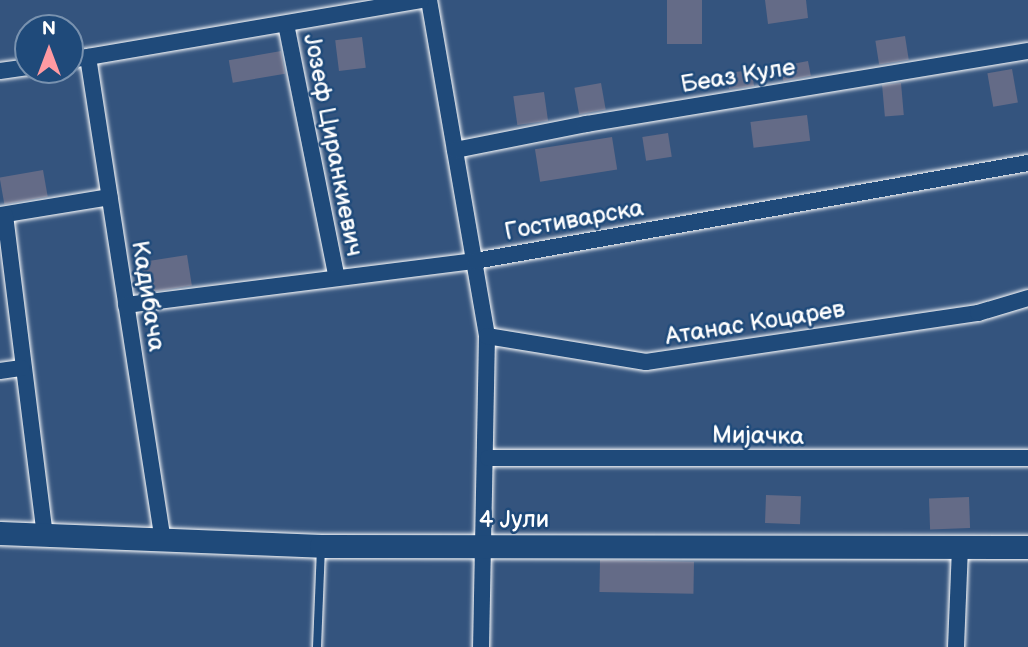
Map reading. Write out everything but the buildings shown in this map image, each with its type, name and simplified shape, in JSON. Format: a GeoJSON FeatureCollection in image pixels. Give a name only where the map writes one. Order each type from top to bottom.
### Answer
{"type":"FeatureCollection","features":[{"type":"Feature","properties":{"kind":"street"},"geometry":{"type":"LineString","coordinates":[[84,58],[286,24],[399,1],[421,0]]}},
{"type":"Feature","properties":{"kind":"street"},"geometry":{"type":"LineString","coordinates":[[429,0],[487,336],[488,458],[482,547],[481,647]]}},
{"type":"Feature","properties":{"kind":"street","name":"Јозеф Циранкиевич"},"geometry":{"type":"LineString","coordinates":[[286,24],[336,275]]}},
{"type":"Feature","properties":{"kind":"street","name":"Беаз Куле"},"geometry":{"type":"LineString","coordinates":[[455,150],[586,124],[1028,51]]}},
{"type":"Feature","properties":{"kind":"street","name":"Кадибача"},"geometry":{"type":"LineString","coordinates":[[88,57],[163,541]]}},
{"type":"Feature","properties":{"kind":"street","name":"Гостиварска"},"geometry":{"type":"LineString","coordinates":[[126,305],[336,275],[475,261],[1028,163]]}},
{"type":"Feature","properties":{"kind":"street"},"geometry":{"type":"LineString","coordinates":[[45,538],[3,215],[110,197]]}},
{"type":"Feature","properties":{"kind":"street","name":"Атанас Коцарев"},"geometry":{"type":"LineString","coordinates":[[487,336],[646,362],[978,313],[1028,298]]}},
{"type":"Feature","properties":{"kind":"street"},"geometry":{"type":"LineString","coordinates":[[0,371],[22,368]]}},
{"type":"Feature","properties":{"kind":"street","name":"Мијачка"},"geometry":{"type":"LineString","coordinates":[[488,458],[1028,458]]}},
{"type":"Feature","properties":{"kind":"street","name":"4 Јули"},"geometry":{"type":"LineString","coordinates":[[0,533],[45,538],[321,547],[1028,547]]}},
{"type":"Feature","properties":{"kind":"street"},"geometry":{"type":"LineString","coordinates":[[956,647],[960,548]]}},
{"type":"Feature","properties":{"kind":"lane"},"geometry":{"type":"LineString","coordinates":[[317,647],[321,547]]}}]}
